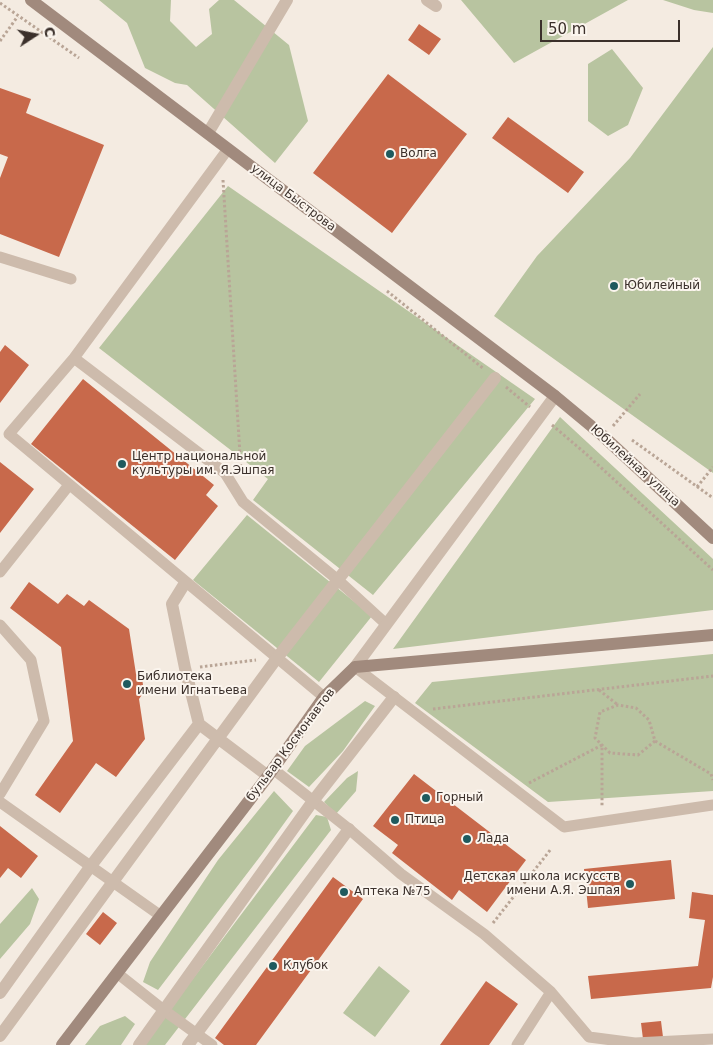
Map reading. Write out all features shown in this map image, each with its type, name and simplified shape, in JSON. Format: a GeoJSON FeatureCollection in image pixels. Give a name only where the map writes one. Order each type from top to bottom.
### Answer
{"type":"FeatureCollection","features":[{"type":"Feature","properties":{"kind":"street","name":"улица Быстрова"},"geometry":{"type":"LineString","coordinates":[[31,0],[208,133],[225,153],[555,396]]}},
{"type":"Feature","properties":{"kind":"street"},"geometry":{"type":"LineString","coordinates":[[208,133],[287,0]]}},
{"type":"Feature","properties":{"kind":"street"},"geometry":{"type":"LineString","coordinates":[[0,1036],[277,658],[495,378]]}},
{"type":"Feature","properties":{"kind":"street","name":"бульвар Космонавтов"},"geometry":{"type":"LineString","coordinates":[[62,1045],[271,772],[324,697],[355,667],[555,396]]}},
{"type":"Feature","properties":{"kind":"street","name":"Юбилейная улица"},"geometry":{"type":"LineString","coordinates":[[555,396],[602,435],[713,538]]}},
{"type":"Feature","properties":{"kind":"street"},"geometry":{"type":"LineString","coordinates":[[185,583],[172,604],[198,724],[217,739],[271,772]]}},
{"type":"Feature","properties":{"kind":"street"},"geometry":{"type":"LineString","coordinates":[[355,667],[713,635]]}},
{"type":"Feature","properties":{"kind":"street"},"geometry":{"type":"LineString","coordinates":[[139,1045],[313,801],[394,697]]}},
{"type":"Feature","properties":{"kind":"street"},"geometry":{"type":"LineString","coordinates":[[0,993],[90,867],[198,724]]}},
{"type":"Feature","properties":{"kind":"street"},"geometry":{"type":"LineString","coordinates":[[188,1045],[349,829]]}},
{"type":"Feature","properties":{"kind":"lane"},"geometry":{"type":"LineString","coordinates":[[225,153],[74,358],[9,434],[185,583],[324,697]]}},
{"type":"Feature","properties":{"kind":"lane"},"geometry":{"type":"LineString","coordinates":[[0,257],[71,279]]}},
{"type":"Feature","properties":{"kind":"lane"},"geometry":{"type":"LineString","coordinates":[[74,358],[225,473],[243,502],[338,580],[386,624]]}},
{"type":"Feature","properties":{"kind":"lane"},"geometry":{"type":"LineString","coordinates":[[0,572],[69,484]]}},
{"type":"Feature","properties":{"kind":"lane"},"geometry":{"type":"LineString","coordinates":[[0,625],[31,660],[44,721],[0,794]]}},
{"type":"Feature","properties":{"kind":"lane"},"geometry":{"type":"LineString","coordinates":[[355,667],[564,827],[713,805]]}},
{"type":"Feature","properties":{"kind":"lane"},"geometry":{"type":"LineString","coordinates":[[271,772],[349,829],[401,874],[484,934],[551,992],[589,1037],[635,1043],[713,1039]]}},
{"type":"Feature","properties":{"kind":"lane"},"geometry":{"type":"LineString","coordinates":[[0,802],[161,916]]}},
{"type":"Feature","properties":{"kind":"lane"},"geometry":{"type":"LineString","coordinates":[[117,973],[212,1045]]}},
{"type":"Feature","properties":{"kind":"lane"},"geometry":{"type":"LineString","coordinates":[[517,1045],[551,992]]}},
{"type":"Feature","properties":{"kind":"path"},"geometry":{"type":"LineString","coordinates":[[0,41],[18,16]]}},
{"type":"Feature","properties":{"kind":"path"},"geometry":{"type":"LineString","coordinates":[[225,153],[241,472]]}},
{"type":"Feature","properties":{"kind":"path"},"geometry":{"type":"LineString","coordinates":[[381,286],[585,453],[713,570]]}},
{"type":"Feature","properties":{"kind":"path"},"geometry":{"type":"LineString","coordinates":[[621,432],[613,426],[640,394]]}},
{"type":"Feature","properties":{"kind":"path"},"geometry":{"type":"LineString","coordinates":[[628,437],[713,498]]}},
{"type":"Feature","properties":{"kind":"path"},"geometry":{"type":"LineString","coordinates":[[698,487],[713,467]]}},
{"type":"Feature","properties":{"kind":"path"},"geometry":{"type":"LineString","coordinates":[[185,668],[277,658]]}},
{"type":"Feature","properties":{"kind":"path"},"geometry":{"type":"LineString","coordinates":[[425,706],[432,709],[713,676]]}},
{"type":"Feature","properties":{"kind":"path"},"geometry":{"type":"LineString","coordinates":[[598,689],[618,705],[636,708],[649,720],[655,741],[711,774],[713,780]]}},
{"type":"Feature","properties":{"kind":"path"},"geometry":{"type":"LineString","coordinates":[[618,705],[600,712],[595,738],[610,753],[638,755],[655,741]]}},
{"type":"Feature","properties":{"kind":"path"},"geometry":{"type":"LineString","coordinates":[[516,790],[602,745]]}},
{"type":"Feature","properties":{"kind":"path"},"geometry":{"type":"LineString","coordinates":[[602,745],[602,822]]}},
{"type":"Feature","properties":{"kind":"path"},"geometry":{"type":"LineString","coordinates":[[484,934],[551,849]]}},
{"type":"Feature","properties":{"kind":"green space"},"geometry":{"type":"Polygon","coordinates":[[[99,0],[171,0],[170,21],[196,47],[212,34],[209,9],[219,0],[234,0],[289,45],[308,121],[275,163],[187,85],[175,83],[145,68],[127,23],[99,0]]]}},
{"type":"Feature","properties":{"kind":"green space"},"geometry":{"type":"Polygon","coordinates":[[[461,0],[628,0],[514,63],[461,0]]]}},
{"type":"Feature","properties":{"kind":"green space"},"geometry":{"type":"Polygon","coordinates":[[[663,0],[713,0],[713,13],[694,10],[663,0]]]}},
{"type":"Feature","properties":{"kind":"green space","name":"Юбилейный"},"geometry":{"type":"Polygon","coordinates":[[[713,47],[713,473],[494,316],[537,256],[630,158],[713,47]]]}},
{"type":"Feature","properties":{"kind":"green space"},"geometry":{"type":"Polygon","coordinates":[[[612,49],[643,88],[628,125],[608,136],[588,121],[588,64],[612,49]]]}},
{"type":"Feature","properties":{"kind":"green space"},"geometry":{"type":"Polygon","coordinates":[[[228,186],[535,399],[373,595],[253,500],[268,479],[99,348],[228,186]]]}},
{"type":"Feature","properties":{"kind":"green space"},"geometry":{"type":"Polygon","coordinates":[[[560,417],[713,559],[713,610],[393,649],[560,417]]]}},
{"type":"Feature","properties":{"kind":"green space"},"geometry":{"type":"Polygon","coordinates":[[[247,515],[372,616],[319,682],[193,580],[247,515]]]}},
{"type":"Feature","properties":{"kind":"green space"},"geometry":{"type":"Polygon","coordinates":[[[713,654],[713,791],[548,802],[415,703],[432,682],[713,654]]]}},
{"type":"Feature","properties":{"kind":"green space"},"geometry":{"type":"Polygon","coordinates":[[[365,701],[375,706],[343,751],[309,787],[287,771],[305,746],[365,701]]]}},
{"type":"Feature","properties":{"kind":"green space"},"geometry":{"type":"Polygon","coordinates":[[[358,771],[356,791],[336,814],[324,802],[347,778],[358,771]]]}},
{"type":"Feature","properties":{"kind":"green space"},"geometry":{"type":"Polygon","coordinates":[[[274,791],[293,811],[158,990],[143,982],[150,962],[218,860],[274,791]]]}},
{"type":"Feature","properties":{"kind":"green space"},"geometry":{"type":"Polygon","coordinates":[[[316,815],[327,817],[331,830],[165,1045],[143,1045],[316,815]]]}},
{"type":"Feature","properties":{"kind":"green space"},"geometry":{"type":"Polygon","coordinates":[[[32,888],[39,899],[30,924],[0,959],[0,924],[32,888]]]}},
{"type":"Feature","properties":{"kind":"green space"},"geometry":{"type":"Polygon","coordinates":[[[379,966],[410,991],[375,1037],[343,1013],[379,966]]]}},
{"type":"Feature","properties":{"kind":"green space"},"geometry":{"type":"Polygon","coordinates":[[[125,1016],[135,1024],[121,1045],[85,1045],[100,1026],[125,1016]]]}},
{"type":"Feature","properties":{"kind":"building"},"geometry":{"type":"Polygon","coordinates":[[[419,24],[441,39],[429,55],[408,40],[419,24]]]}},
{"type":"Feature","properties":{"kind":"building","name":"Волга"},"geometry":{"type":"Polygon","coordinates":[[[388,74],[467,134],[392,233],[313,173],[388,74]]]}},
{"type":"Feature","properties":{"kind":"building"},"geometry":{"type":"Polygon","coordinates":[[[0,88],[31,99],[26,113],[104,145],[59,257],[0,234],[0,178],[8,157],[0,154],[0,88]]]}},
{"type":"Feature","properties":{"kind":"building"},"geometry":{"type":"Polygon","coordinates":[[[508,117],[584,172],[568,193],[492,138],[508,117]]]}},
{"type":"Feature","properties":{"kind":"building"},"geometry":{"type":"Polygon","coordinates":[[[5,345],[29,365],[0,403],[0,352],[5,345]]]}},
{"type":"Feature","properties":{"kind":"building","name":"Центр национальной культуры им. Я.Эшпая"},"geometry":{"type":"Polygon","coordinates":[[[83,379],[214,485],[206,495],[218,506],[175,560],[31,444],[83,379]]]}},
{"type":"Feature","properties":{"kind":"building"},"geometry":{"type":"Polygon","coordinates":[[[0,462],[34,489],[0,533],[0,462]]]}},
{"type":"Feature","properties":{"kind":"building"},"geometry":{"type":"Polygon","coordinates":[[[29,582],[58,604],[67,594],[84,606],[89,600],[129,629],[136,674],[142,678],[144,692],[139,699],[145,739],[116,777],[96,763],[60,813],[35,795],[73,741],[61,647],[10,608],[29,582]]]}},
{"type":"Feature","properties":{"kind":"building"},"geometry":{"type":"Polygon","coordinates":[[[414,774],[526,860],[487,912],[459,890],[452,900],[392,853],[398,845],[373,826],[414,774]]]}},
{"type":"Feature","properties":{"kind":"building"},"geometry":{"type":"Polygon","coordinates":[[[0,826],[38,856],[21,878],[8,868],[0,878],[0,826]]]}},
{"type":"Feature","properties":{"kind":"building","name":"Детская школа искусств имени А.Я. Эшпая"},"geometry":{"type":"Polygon","coordinates":[[[671,860],[675,899],[588,908],[584,869],[671,860]]]}},
{"type":"Feature","properties":{"kind":"building"},"geometry":{"type":"Polygon","coordinates":[[[333,877],[363,899],[256,1045],[224,1045],[215,1038],[333,877]]]}},
{"type":"Feature","properties":{"kind":"building"},"geometry":{"type":"Polygon","coordinates":[[[692,892],[713,895],[713,977],[711,988],[591,999],[588,976],[698,966],[705,920],[689,918],[692,892]]]}},
{"type":"Feature","properties":{"kind":"building"},"geometry":{"type":"Polygon","coordinates":[[[103,912],[117,923],[100,945],[86,934],[103,912]]]}},
{"type":"Feature","properties":{"kind":"building"},"geometry":{"type":"Polygon","coordinates":[[[486,981],[518,1004],[489,1045],[440,1045],[486,981]]]}},
{"type":"Feature","properties":{"kind":"building"},"geometry":{"type":"Polygon","coordinates":[[[661,1021],[663,1037],[643,1039],[641,1023],[661,1021]]]}},
{"type":"Feature","properties":{"kind":"place","name":"Волга"},"geometry":{"type":"Point","coordinates":[390,154]}},
{"type":"Feature","properties":{"kind":"place","name":"Юбилейный"},"geometry":{"type":"Point","coordinates":[614,286]}},
{"type":"Feature","properties":{"kind":"place","name":"Центр национальной культуры им. Я.Эшпая"},"geometry":{"type":"Point","coordinates":[122,464]}},
{"type":"Feature","properties":{"kind":"place","name":"Библиотека имени Игнатьева"},"geometry":{"type":"Point","coordinates":[127,684]}},
{"type":"Feature","properties":{"kind":"place","name":"Горный"},"geometry":{"type":"Point","coordinates":[426,798]}},
{"type":"Feature","properties":{"kind":"place","name":"Птица"},"geometry":{"type":"Point","coordinates":[395,820]}},
{"type":"Feature","properties":{"kind":"place","name":"Лада"},"geometry":{"type":"Point","coordinates":[467,839]}},
{"type":"Feature","properties":{"kind":"place","name":"Детская школа искусств имени А.Я. Эшпая"},"geometry":{"type":"Point","coordinates":[630,884]}},
{"type":"Feature","properties":{"kind":"place","name":"Аптека №75"},"geometry":{"type":"Point","coordinates":[344,892]}},
{"type":"Feature","properties":{"kind":"place","name":"Клубок"},"geometry":{"type":"Point","coordinates":[273,966]}}]}
